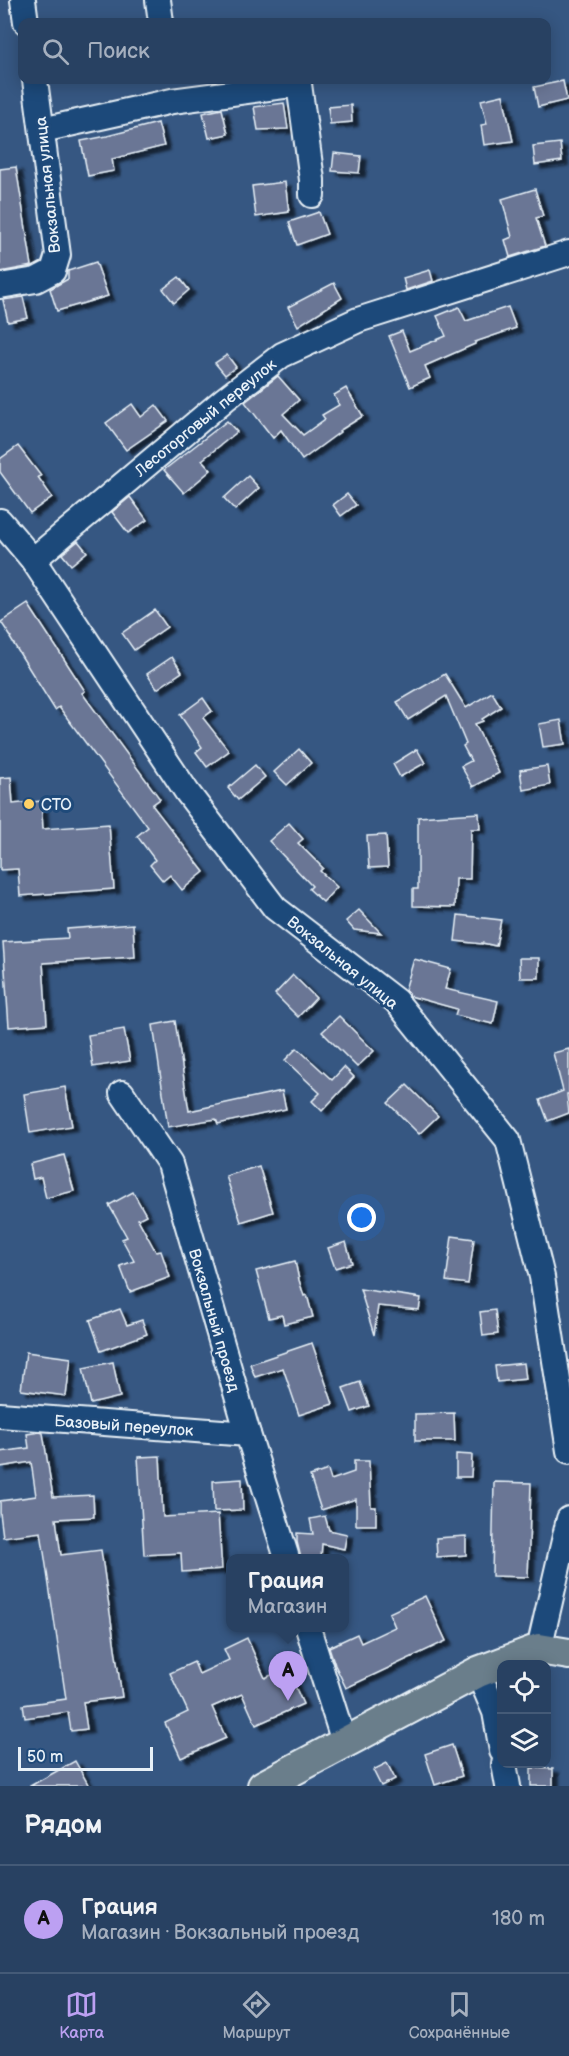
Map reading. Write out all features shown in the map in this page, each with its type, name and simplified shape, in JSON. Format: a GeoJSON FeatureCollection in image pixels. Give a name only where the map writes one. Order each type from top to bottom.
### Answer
{"type":"FeatureCollection","features":[{"type":"Feature","properties":{"kind":"main road"},"geometry":{"type":"LineString","coordinates":[[263,1786],[478,1672],[539,1649],[569,1653]]}},
{"type":"Feature","properties":{"kind":"street"},"geometry":{"type":"LineString","coordinates":[[23,0],[25,18]]}},
{"type":"Feature","properties":{"kind":"street"},"geometry":{"type":"LineString","coordinates":[[158,0],[160,18]]}},
{"type":"Feature","properties":{"kind":"street","name":"Вокзальная улица"},"geometry":{"type":"LineString","coordinates":[[0,286],[36,280],[53,271],[58,255],[36,84]]}},
{"type":"Feature","properties":{"kind":"street"},"geometry":{"type":"LineString","coordinates":[[42,130],[170,90],[299,84],[312,195]]}},
{"type":"Feature","properties":{"kind":"street","name":"Лесоторговый переулок"},"geometry":{"type":"LineString","coordinates":[[33,560],[225,399],[282,356],[358,320],[569,253]]}},
{"type":"Feature","properties":{"kind":"street","name":"Вокзальная улица"},"geometry":{"type":"LineString","coordinates":[[0,521],[33,560],[187,792],[275,908],[396,1001],[508,1140],[542,1277],[569,1451]]}},
{"type":"Feature","properties":{"kind":"street","name":"Вокзальный проезд"},"geometry":{"type":"LineString","coordinates":[[122,1092],[170,1164],[248,1434],[286,1554]]}},
{"type":"Feature","properties":{"kind":"street","name":"Базовый переулок"},"geometry":{"type":"LineString","coordinates":[[0,1415],[248,1434]]}},
{"type":"Feature","properties":{"kind":"street"},"geometry":{"type":"LineString","coordinates":[[539,1649],[569,1519]]}},
{"type":"Feature","properties":{"kind":"street"},"geometry":{"type":"LineString","coordinates":[[309,1632],[344,1742]]}},
{"type":"Feature","properties":{"kind":"street"},"geometry":{"type":"LineString","coordinates":[[478,1672],[495,1712],[497,1725]]}},
{"type":"Feature","properties":{"kind":"street"},"geometry":{"type":"LineString","coordinates":[[505,1768],[508,1786]]}},
{"type":"Feature","properties":{"kind":"building"},"geometry":{"type":"Polygon","coordinates":[[[563,81],[567,100],[538,107],[534,87],[563,81]]]}},
{"type":"Feature","properties":{"kind":"building"},"geometry":{"type":"Polygon","coordinates":[[[503,95],[513,141],[484,145],[481,125],[487,124],[481,100],[503,95]]]}},
{"type":"Feature","properties":{"kind":"building"},"geometry":{"type":"Polygon","coordinates":[[[284,103],[288,129],[258,130],[254,107],[284,103]]]}},
{"type":"Feature","properties":{"kind":"building"},"geometry":{"type":"Polygon","coordinates":[[[351,105],[352,122],[330,124],[328,107],[351,105]]]}},
{"type":"Feature","properties":{"kind":"building"},"geometry":{"type":"Polygon","coordinates":[[[222,109],[228,134],[209,138],[203,113],[222,109]]]}},
{"type":"Feature","properties":{"kind":"building"},"geometry":{"type":"Polygon","coordinates":[[[158,123],[164,146],[112,159],[114,171],[88,176],[81,141],[158,123]]]}},
{"type":"Feature","properties":{"kind":"building"},"geometry":{"type":"Polygon","coordinates":[[[560,143],[562,161],[535,165],[533,146],[560,143]]]}},
{"type":"Feature","properties":{"kind":"building"},"geometry":{"type":"Polygon","coordinates":[[[334,153],[361,156],[359,173],[332,171],[334,153]]]}},
{"type":"Feature","properties":{"kind":"building"},"geometry":{"type":"Polygon","coordinates":[[[16,167],[32,266],[0,272],[0,169],[16,167]]]}},
{"type":"Feature","properties":{"kind":"building"},"geometry":{"type":"Polygon","coordinates":[[[285,182],[289,212],[256,217],[252,186],[285,182]]]}},
{"type":"Feature","properties":{"kind":"building"},"geometry":{"type":"Polygon","coordinates":[[[535,189],[543,216],[536,218],[545,246],[510,257],[505,240],[512,237],[502,199],[535,189]]]}},
{"type":"Feature","properties":{"kind":"building"},"geometry":{"type":"Polygon","coordinates":[[[319,212],[327,234],[297,245],[289,222],[319,212]]]}},
{"type":"Feature","properties":{"kind":"building"},"geometry":{"type":"Polygon","coordinates":[[[96,262],[108,296],[57,311],[50,289],[68,279],[68,271],[96,262]]]}},
{"type":"Feature","properties":{"kind":"building"},"geometry":{"type":"Polygon","coordinates":[[[430,270],[433,281],[406,290],[403,278],[430,270]]]}},
{"type":"Feature","properties":{"kind":"building"},"geometry":{"type":"Polygon","coordinates":[[[179,277],[189,290],[174,303],[163,289],[179,277]]]}},
{"type":"Feature","properties":{"kind":"building"},"geometry":{"type":"Polygon","coordinates":[[[334,283],[342,298],[298,326],[288,307],[334,283]]]}},
{"type":"Feature","properties":{"kind":"building"},"geometry":{"type":"Polygon","coordinates":[[[23,297],[28,318],[8,322],[3,300],[23,297]]]}},
{"type":"Feature","properties":{"kind":"building"},"geometry":{"type":"Polygon","coordinates":[[[459,307],[466,321],[508,307],[516,328],[475,342],[475,344],[425,366],[430,378],[410,387],[389,336],[402,331],[410,351],[446,336],[437,316],[459,307]]]}},
{"type":"Feature","properties":{"kind":"building"},"geometry":{"type":"Polygon","coordinates":[[[227,355],[236,367],[225,375],[215,363],[227,355]]]}},
{"type":"Feature","properties":{"kind":"building"},"geometry":{"type":"Polygon","coordinates":[[[278,376],[299,400],[283,414],[303,435],[325,419],[322,415],[339,405],[334,395],[346,388],[363,416],[339,431],[302,460],[281,430],[273,438],[245,402],[278,376]]]}},
{"type":"Feature","properties":{"kind":"building"},"geometry":{"type":"Polygon","coordinates":[[[132,404],[141,417],[156,405],[168,421],[126,450],[106,423],[132,404]]]}},
{"type":"Feature","properties":{"kind":"building"},"geometry":{"type":"Polygon","coordinates":[[[227,421],[237,432],[202,460],[211,470],[184,493],[164,470],[227,421]]]}},
{"type":"Feature","properties":{"kind":"building"},"geometry":{"type":"Polygon","coordinates":[[[18,446],[41,476],[38,477],[52,497],[30,513],[0,472],[0,459],[18,446]]]}},
{"type":"Feature","properties":{"kind":"building"},"geometry":{"type":"Polygon","coordinates":[[[248,476],[259,488],[235,510],[224,498],[248,476]]]}},
{"type":"Feature","properties":{"kind":"building"},"geometry":{"type":"Polygon","coordinates":[[[347,494],[356,505],[341,516],[333,505],[347,494]]]}},
{"type":"Feature","properties":{"kind":"building"},"geometry":{"type":"Polygon","coordinates":[[[130,497],[147,520],[128,533],[112,512],[130,497]]]}},
{"type":"Feature","properties":{"kind":"building"},"geometry":{"type":"Polygon","coordinates":[[[78,541],[87,552],[71,565],[62,554],[78,541]]]}},
{"type":"Feature","properties":{"kind":"building"},"geometry":{"type":"Polygon","coordinates":[[[28,604],[85,691],[82,693],[160,799],[152,805],[204,872],[182,890],[170,875],[163,881],[150,865],[155,860],[137,836],[148,827],[59,707],[55,710],[1,622],[28,604]]]}},
{"type":"Feature","properties":{"kind":"building"},"geometry":{"type":"Polygon","coordinates":[[[155,610],[167,627],[134,650],[122,633],[155,610]]]}},
{"type":"Feature","properties":{"kind":"building"},"geometry":{"type":"Polygon","coordinates":[[[172,657],[182,672],[157,689],[147,674],[172,657]]]}},
{"type":"Feature","properties":{"kind":"building"},"geometry":{"type":"Polygon","coordinates":[[[445,674],[466,708],[492,692],[501,707],[482,719],[483,721],[475,724],[499,773],[473,787],[461,766],[471,761],[463,746],[466,744],[446,696],[408,720],[397,702],[445,674]]]}},
{"type":"Feature","properties":{"kind":"building"},"geometry":{"type":"Polygon","coordinates":[[[203,698],[212,711],[203,718],[229,751],[207,767],[196,752],[202,747],[180,715],[203,698]]]}},
{"type":"Feature","properties":{"kind":"building"},"geometry":{"type":"Polygon","coordinates":[[[561,720],[565,744],[543,747],[539,724],[561,720]]]}},
{"type":"Feature","properties":{"kind":"building"},"geometry":{"type":"Polygon","coordinates":[[[299,749],[311,763],[287,785],[274,772],[299,749]]]}},
{"type":"Feature","properties":{"kind":"building"},"geometry":{"type":"Polygon","coordinates":[[[417,749],[425,763],[400,777],[393,764],[417,749]]]}},
{"type":"Feature","properties":{"kind":"building"},"geometry":{"type":"Polygon","coordinates":[[[255,765],[265,777],[238,800],[228,788],[255,765]]]}},
{"type":"Feature","properties":{"kind":"building"},"geometry":{"type":"Polygon","coordinates":[[[547,766],[550,785],[523,790],[520,770],[547,766]]]}},
{"type":"Feature","properties":{"kind":"building"},"geometry":{"type":"Polygon","coordinates":[[[11,777],[13,804],[41,801],[43,829],[109,824],[114,889],[20,896],[18,869],[0,870],[0,778],[11,777]]]}},
{"type":"Feature","properties":{"kind":"building"},"geometry":{"type":"Polygon","coordinates":[[[479,813],[480,829],[471,829],[470,879],[456,879],[455,907],[413,906],[413,889],[418,889],[418,817],[479,813]]]}},
{"type":"Feature","properties":{"kind":"building"},"geometry":{"type":"Polygon","coordinates":[[[289,823],[303,839],[298,843],[323,868],[320,871],[337,887],[323,902],[309,889],[312,886],[269,841],[289,823]]]}},
{"type":"Feature","properties":{"kind":"building"},"geometry":{"type":"Polygon","coordinates":[[[386,835],[388,867],[369,868],[367,836],[386,835]]]}},
{"type":"Feature","properties":{"kind":"building"},"geometry":{"type":"Polygon","coordinates":[[[359,910],[381,933],[354,930],[346,921],[359,910]]]}},
{"type":"Feature","properties":{"kind":"building"},"geometry":{"type":"Polygon","coordinates":[[[458,915],[501,920],[496,946],[455,941],[458,915]]]}},
{"type":"Feature","properties":{"kind":"building"},"geometry":{"type":"Polygon","coordinates":[[[133,924],[135,957],[43,963],[47,1024],[9,1027],[3,942],[68,938],[67,929],[133,924]]]}},
{"type":"Feature","properties":{"kind":"building"},"geometry":{"type":"Polygon","coordinates":[[[519,958],[539,958],[539,978],[520,978],[519,958]]]}},
{"type":"Feature","properties":{"kind":"building"},"geometry":{"type":"Polygon","coordinates":[[[414,959],[451,969],[445,989],[498,1001],[493,1024],[455,1015],[457,1009],[410,996],[405,990],[414,959]]]}},
{"type":"Feature","properties":{"kind":"building"},"geometry":{"type":"Polygon","coordinates":[[[293,975],[316,998],[298,1017],[275,994],[293,975]]]}},
{"type":"Feature","properties":{"kind":"building"},"geometry":{"type":"Polygon","coordinates":[[[339,1016],[374,1051],[357,1067],[322,1032],[339,1016]]]}},
{"type":"Feature","properties":{"kind":"building"},"geometry":{"type":"Polygon","coordinates":[[[175,1021],[189,1111],[282,1091],[286,1109],[218,1124],[216,1119],[168,1127],[153,1025],[175,1021]]]}},
{"type":"Feature","properties":{"kind":"building"},"geometry":{"type":"Polygon","coordinates":[[[124,1029],[130,1061],[93,1067],[88,1035],[124,1029]]]}},
{"type":"Feature","properties":{"kind":"building"},"geometry":{"type":"Polygon","coordinates":[[[297,1048],[332,1080],[344,1067],[354,1077],[322,1111],[312,1101],[320,1093],[285,1060],[297,1048]]]}},
{"type":"Feature","properties":{"kind":"building"},"geometry":{"type":"Polygon","coordinates":[[[569,1049],[569,1094],[567,1094],[569,1113],[548,1121],[540,1100],[563,1091],[553,1053],[569,1049]]]}},
{"type":"Feature","properties":{"kind":"building"},"geometry":{"type":"Polygon","coordinates":[[[407,1085],[438,1116],[419,1134],[388,1103],[407,1085]]]}},
{"type":"Feature","properties":{"kind":"building"},"geometry":{"type":"Polygon","coordinates":[[[65,1087],[72,1126],[30,1133],[24,1094],[65,1087]]]}},
{"type":"Feature","properties":{"kind":"building"},"geometry":{"type":"Polygon","coordinates":[[[64,1155],[74,1191],[46,1198],[41,1177],[33,1179],[30,1164],[64,1155]]]}},
{"type":"Feature","properties":{"kind":"building"},"geometry":{"type":"Polygon","coordinates":[[[259,1166],[273,1212],[241,1222],[226,1176],[259,1166]]]}},
{"type":"Feature","properties":{"kind":"building"},"geometry":{"type":"Polygon","coordinates":[[[133,1192],[146,1215],[138,1219],[156,1252],[161,1251],[170,1277],[130,1292],[120,1266],[134,1261],[122,1239],[127,1237],[109,1205],[133,1192]]]}},
{"type":"Feature","properties":{"kind":"building"},"geometry":{"type":"Polygon","coordinates":[[[452,1236],[474,1239],[468,1284],[446,1281],[452,1236]]]}},
{"type":"Feature","properties":{"kind":"building"},"geometry":{"type":"Polygon","coordinates":[[[346,1242],[352,1263],[335,1268],[328,1248],[346,1242]]]}},
{"type":"Feature","properties":{"kind":"building"},"geometry":{"type":"Polygon","coordinates":[[[295,1261],[304,1296],[307,1295],[313,1317],[284,1324],[282,1315],[269,1318],[256,1271],[295,1261]]]}},
{"type":"Feature","properties":{"kind":"building"},"geometry":{"type":"Polygon","coordinates":[[[360,1289],[421,1298],[419,1310],[378,1306],[374,1335],[360,1289]]]}},
{"type":"Feature","properties":{"kind":"building"},"geometry":{"type":"Polygon","coordinates":[[[120,1309],[127,1325],[142,1320],[147,1334],[101,1351],[90,1320],[120,1309]]]}},
{"type":"Feature","properties":{"kind":"building"},"geometry":{"type":"Polygon","coordinates":[[[495,1310],[498,1334],[483,1336],[480,1312],[495,1310]]]}},
{"type":"Feature","properties":{"kind":"building"},"geometry":{"type":"Polygon","coordinates":[[[312,1343],[333,1404],[299,1415],[283,1368],[255,1377],[250,1364],[312,1343]]]}},
{"type":"Feature","properties":{"kind":"building"},"geometry":{"type":"Polygon","coordinates":[[[26,1352],[71,1358],[66,1396],[21,1390],[26,1352]]]}},
{"type":"Feature","properties":{"kind":"building"},"geometry":{"type":"Polygon","coordinates":[[[113,1362],[120,1397],[91,1404],[83,1368],[113,1362]]]}},
{"type":"Feature","properties":{"kind":"building"},"geometry":{"type":"Polygon","coordinates":[[[524,1363],[526,1379],[497,1382],[495,1366],[524,1363]]]}},
{"type":"Feature","properties":{"kind":"building"},"geometry":{"type":"Polygon","coordinates":[[[360,1382],[369,1406],[352,1412],[343,1388],[360,1382]]]}},
{"type":"Feature","properties":{"kind":"building"},"geometry":{"type":"Polygon","coordinates":[[[454,1413],[455,1441],[415,1441],[415,1414],[454,1413]]]}},
{"type":"Feature","properties":{"kind":"building"},"geometry":{"type":"Polygon","coordinates":[[[43,1433],[53,1497],[93,1495],[94,1517],[56,1519],[61,1555],[101,1550],[122,1697],[83,1702],[87,1729],[71,1731],[68,1712],[25,1718],[23,1705],[66,1699],[41,1532],[3,1537],[0,1513],[0,1501],[36,1496],[31,1462],[0,1467],[0,1452],[29,1448],[27,1434],[43,1433]]]}},
{"type":"Feature","properties":{"kind":"building"},"geometry":{"type":"Polygon","coordinates":[[[456,1454],[472,1455],[471,1477],[456,1477],[456,1454]]]}},
{"type":"Feature","properties":{"kind":"building"},"geometry":{"type":"Polygon","coordinates":[[[160,1456],[163,1517],[218,1514],[222,1569],[182,1572],[181,1553],[144,1555],[138,1457],[160,1456]]]}},
{"type":"Feature","properties":{"kind":"building"},"geometry":{"type":"Polygon","coordinates":[[[354,1461],[369,1461],[371,1507],[376,1507],[376,1525],[356,1525],[356,1499],[321,1510],[310,1476],[328,1470],[331,1480],[354,1472],[354,1461]]]}},
{"type":"Feature","properties":{"kind":"building"},"geometry":{"type":"Polygon","coordinates":[[[242,1479],[243,1510],[214,1511],[213,1481],[242,1479]]]}},
{"type":"Feature","properties":{"kind":"building"},"geometry":{"type":"Polygon","coordinates":[[[494,1482],[531,1483],[528,1577],[492,1576],[494,1482]]]}},
{"type":"Feature","properties":{"kind":"building"},"geometry":{"type":"Polygon","coordinates":[[[325,1516],[329,1530],[347,1534],[344,1549],[322,1544],[321,1554],[300,1554],[297,1533],[313,1534],[310,1519],[325,1516]]]}},
{"type":"Feature","properties":{"kind":"building"},"geometry":{"type":"Polygon","coordinates":[[[466,1536],[466,1555],[437,1557],[436,1538],[466,1536]]]}},
{"type":"Feature","properties":{"kind":"building"},"geometry":{"type":"Polygon","coordinates":[[[425,1596],[446,1641],[346,1688],[329,1647],[357,1634],[361,1643],[395,1627],[389,1613],[425,1596]]]}},
{"type":"Feature","properties":{"kind":"building"},"geometry":{"type":"Polygon","coordinates":[[[247,1638],[265,1678],[287,1668],[303,1704],[256,1725],[242,1694],[212,1707],[226,1738],[181,1758],[165,1723],[188,1712],[170,1673],[194,1662],[199,1674],[229,1660],[224,1649],[247,1638]]]}},
{"type":"Feature","properties":{"kind":"building"},"geometry":{"type":"Polygon","coordinates":[[[452,1745],[462,1776],[435,1785],[425,1754],[452,1745]]]}},
{"type":"Feature","properties":{"kind":"building"},"geometry":{"type":"Polygon","coordinates":[[[75,1761],[89,1786],[30,1786],[75,1761]]]}},
{"type":"Feature","properties":{"kind":"building"},"geometry":{"type":"Polygon","coordinates":[[[387,1763],[395,1779],[381,1786],[373,1770],[387,1763]]]}},
{"type":"Feature","properties":{"kind":"building"},"geometry":{"type":"Polygon","coordinates":[[[531,1768],[553,1769],[553,1786],[531,1786],[531,1768]]]}},
{"type":"Feature","properties":{"kind":"place","name":"СТО"},"geometry":{"type":"Point","coordinates":[29,804]}},
{"type":"Feature","properties":{"kind":"place","name":"Грация"},"geometry":{"type":"Point","coordinates":[288,1701]}}]}
